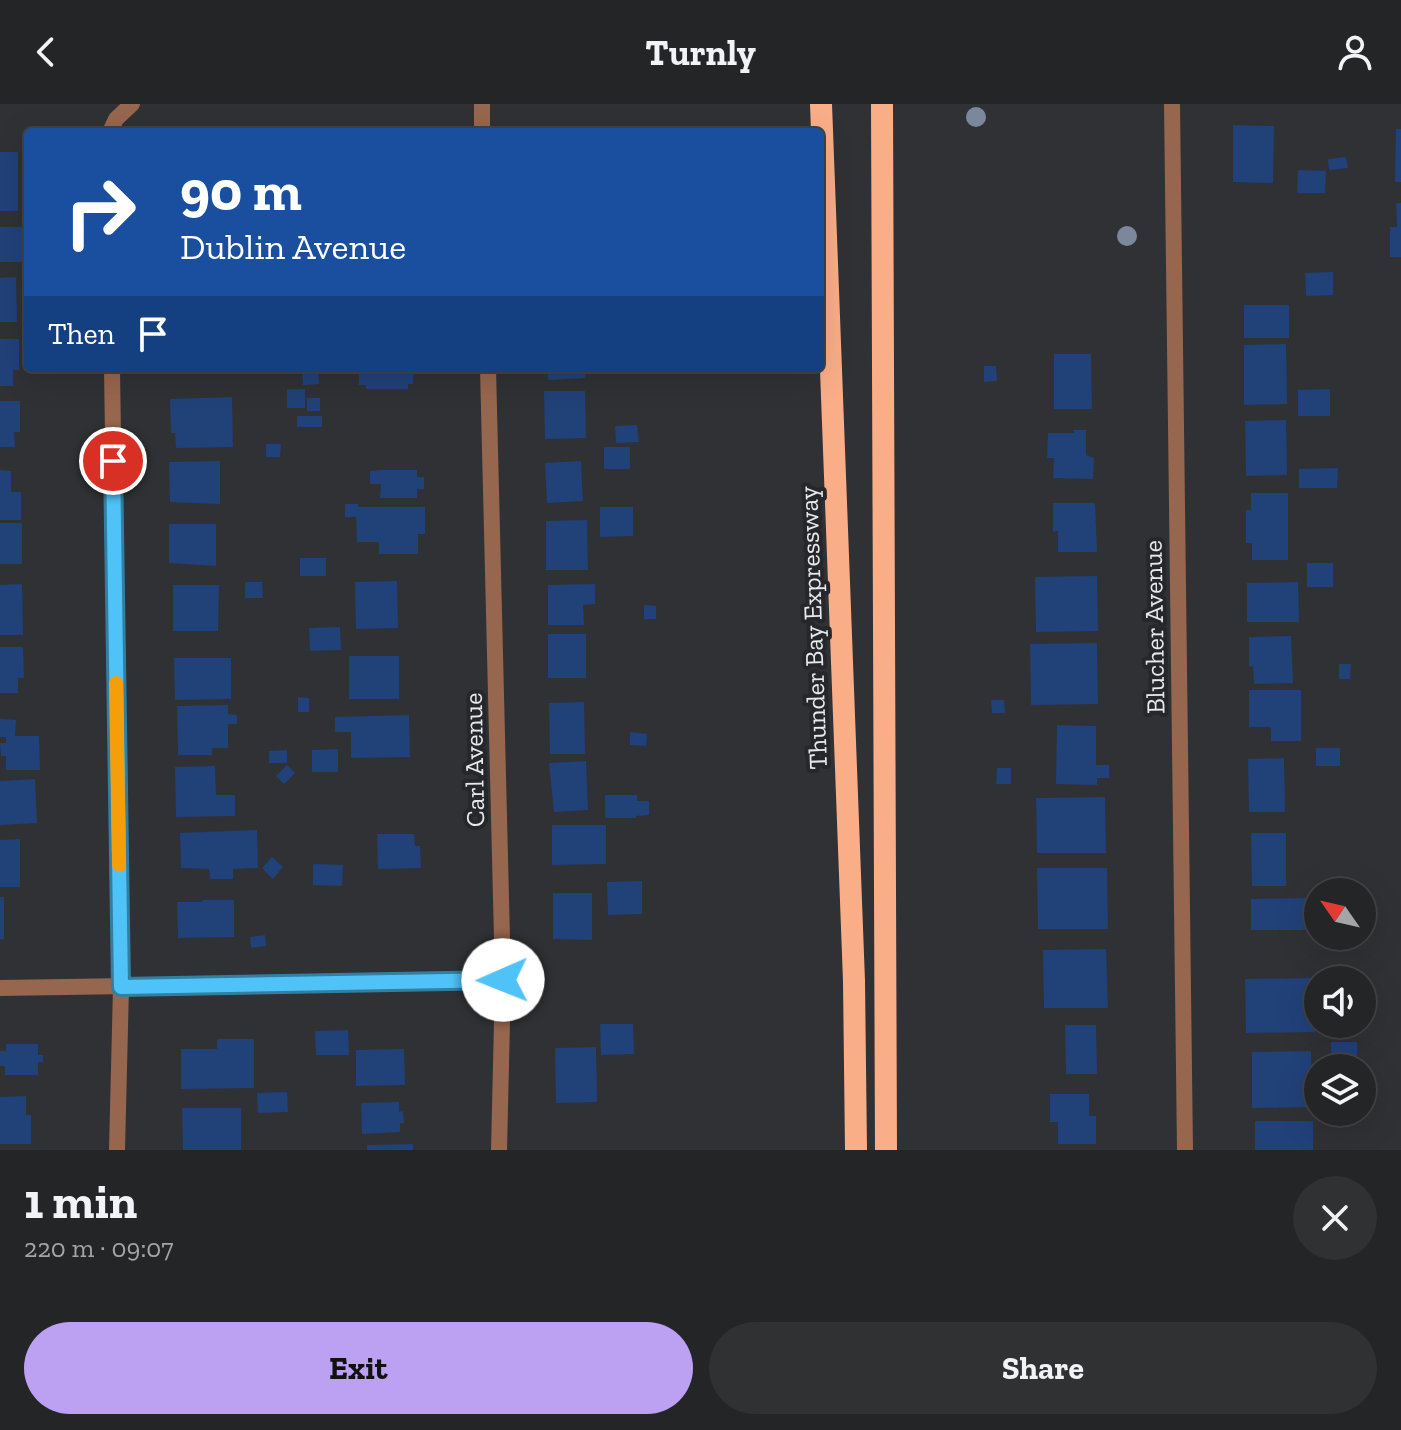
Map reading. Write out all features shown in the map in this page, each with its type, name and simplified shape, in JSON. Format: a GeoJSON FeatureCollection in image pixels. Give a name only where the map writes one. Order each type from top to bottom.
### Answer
{"type":"FeatureCollection","features":[{"type":"Feature","properties":{"kind":"highway","name":"Thunder Bay Expressway"},"geometry":{"type":"LineString","coordinates":[[821,104],[822,128]]}},
{"type":"Feature","properties":{"kind":"highway"},"geometry":{"type":"LineString","coordinates":[[882,104],[886,1150]]}},
{"type":"Feature","properties":{"kind":"highway","name":"Thunder Bay Expressway"},"geometry":{"type":"LineString","coordinates":[[824,184],[854,981],[856,1150]]}},
{"type":"Feature","properties":{"kind":"street"},"geometry":{"type":"LineString","coordinates":[[112,128],[116,119],[132,104]]}},
{"type":"Feature","properties":{"kind":"street"},"geometry":{"type":"LineString","coordinates":[[482,104],[482,128]]}},
{"type":"Feature","properties":{"kind":"street","name":"Blucher Avenue"},"geometry":{"type":"LineString","coordinates":[[1172,104],[1185,1150]]}},
{"type":"Feature","properties":{"kind":"street"},"geometry":{"type":"LineString","coordinates":[[112,372],[121,987],[117,1150]]}},
{"type":"Feature","properties":{"kind":"street","name":"Carl Avenue"},"geometry":{"type":"LineString","coordinates":[[488,372],[503,980],[499,1150]]}},
{"type":"Feature","properties":{"kind":"street"},"geometry":{"type":"LineString","coordinates":[[0,988],[503,980]]}},
{"type":"Feature","properties":{"kind":"building"},"geometry":{"type":"Polygon","coordinates":[[[1233,125],[1274,126],[1273,183],[1233,182],[1233,125]]]}},
{"type":"Feature","properties":{"kind":"building"},"geometry":{"type":"Polygon","coordinates":[[[1396,129],[1401,129],[1401,182],[1395,182],[1396,129]]]}},
{"type":"Feature","properties":{"kind":"building"},"geometry":{"type":"Polygon","coordinates":[[[0,152],[18,152],[18,211],[0,211],[0,152]]]}},
{"type":"Feature","properties":{"kind":"building"},"geometry":{"type":"Polygon","coordinates":[[[1346,157],[1348,168],[1329,170],[1328,159],[1346,157]]]}},
{"type":"Feature","properties":{"kind":"building"},"geometry":{"type":"Polygon","coordinates":[[[1298,170],[1326,171],[1325,193],[1297,193],[1298,170]]]}},
{"type":"Feature","properties":{"kind":"building"},"geometry":{"type":"Polygon","coordinates":[[[1396,203],[1401,203],[1401,257],[1390,257],[1390,227],[1397,227],[1396,203]]]}},
{"type":"Feature","properties":{"kind":"building"},"geometry":{"type":"Polygon","coordinates":[[[0,227],[24,227],[24,262],[0,262],[0,227]]]}},
{"type":"Feature","properties":{"kind":"building"},"geometry":{"type":"Polygon","coordinates":[[[1333,272],[1333,295],[1306,296],[1305,273],[1333,272]]]}},
{"type":"Feature","properties":{"kind":"building"},"geometry":{"type":"Polygon","coordinates":[[[16,277],[17,322],[0,322],[0,278],[16,277]]]}},
{"type":"Feature","properties":{"kind":"building"},"geometry":{"type":"Polygon","coordinates":[[[1244,305],[1289,305],[1289,338],[1244,338],[1244,305]]]}},
{"type":"Feature","properties":{"kind":"building"},"geometry":{"type":"Polygon","coordinates":[[[0,339],[19,339],[19,370],[13,370],[13,386],[0,386],[0,339]]]}},
{"type":"Feature","properties":{"kind":"building"},"geometry":{"type":"Polygon","coordinates":[[[1286,344],[1287,404],[1244,405],[1244,345],[1286,344]]]}},
{"type":"Feature","properties":{"kind":"building"},"geometry":{"type":"Polygon","coordinates":[[[1054,354],[1091,354],[1092,409],[1054,409],[1054,354]]]}},
{"type":"Feature","properties":{"kind":"building"},"geometry":{"type":"Polygon","coordinates":[[[984,366],[996,366],[997,381],[984,382],[984,366]]]}},
{"type":"Feature","properties":{"kind":"building"},"geometry":{"type":"Polygon","coordinates":[[[302,372],[318,372],[319,384],[303,385],[302,372]]]}},
{"type":"Feature","properties":{"kind":"building"},"geometry":{"type":"Polygon","coordinates":[[[359,372],[413,373],[413,384],[408,384],[408,389],[366,389],[366,385],[359,385],[359,372]]]}},
{"type":"Feature","properties":{"kind":"building"},"geometry":{"type":"Polygon","coordinates":[[[548,372],[585,372],[585,378],[548,380],[548,372]]]}},
{"type":"Feature","properties":{"kind":"building"},"geometry":{"type":"Polygon","coordinates":[[[287,389],[305,389],[305,408],[287,408],[287,389]]]}},
{"type":"Feature","properties":{"kind":"building"},"geometry":{"type":"Polygon","coordinates":[[[1330,389],[1330,416],[1298,416],[1298,390],[1330,389]]]}},
{"type":"Feature","properties":{"kind":"building"},"geometry":{"type":"Polygon","coordinates":[[[544,391],[585,391],[586,438],[545,439],[544,391]]]}},
{"type":"Feature","properties":{"kind":"building"},"geometry":{"type":"Polygon","coordinates":[[[232,397],[233,447],[176,448],[175,433],[171,433],[170,399],[232,397]]]}},
{"type":"Feature","properties":{"kind":"building"},"geometry":{"type":"Polygon","coordinates":[[[307,398],[320,398],[320,411],[307,411],[307,398]]]}},
{"type":"Feature","properties":{"kind":"building"},"geometry":{"type":"Polygon","coordinates":[[[0,401],[20,401],[20,432],[14,432],[15,447],[0,447],[0,401]]]}},
{"type":"Feature","properties":{"kind":"building"},"geometry":{"type":"Polygon","coordinates":[[[297,416],[322,416],[322,427],[297,427],[297,416]]]}},
{"type":"Feature","properties":{"kind":"building"},"geometry":{"type":"Polygon","coordinates":[[[1286,420],[1287,475],[1246,476],[1245,421],[1286,420]]]}},
{"type":"Feature","properties":{"kind":"building"},"geometry":{"type":"Polygon","coordinates":[[[637,425],[639,442],[616,443],[615,426],[637,425]]]}},
{"type":"Feature","properties":{"kind":"building"},"geometry":{"type":"Polygon","coordinates":[[[1074,430],[1086,430],[1086,455],[1094,458],[1093,479],[1053,478],[1054,458],[1047,458],[1048,433],[1074,433],[1074,430]]]}},
{"type":"Feature","properties":{"kind":"building"},"geometry":{"type":"Polygon","coordinates":[[[266,444],[281,444],[280,457],[266,457],[266,444]]]}},
{"type":"Feature","properties":{"kind":"building"},"geometry":{"type":"Polygon","coordinates":[[[604,447],[630,447],[630,469],[604,469],[604,447]]]}},
{"type":"Feature","properties":{"kind":"building"},"geometry":{"type":"Polygon","coordinates":[[[220,461],[220,504],[170,502],[169,462],[220,461]]]}},
{"type":"Feature","properties":{"kind":"building"},"geometry":{"type":"Polygon","coordinates":[[[581,461],[583,501],[547,503],[545,463],[581,461]]]}},
{"type":"Feature","properties":{"kind":"building"},"geometry":{"type":"Polygon","coordinates":[[[1338,468],[1337,488],[1299,488],[1299,469],[1338,468]]]}},
{"type":"Feature","properties":{"kind":"building"},"geometry":{"type":"Polygon","coordinates":[[[0,470],[11,471],[11,492],[21,492],[21,520],[0,520],[0,470]]]}},
{"type":"Feature","properties":{"kind":"building"},"geometry":{"type":"Polygon","coordinates":[[[417,470],[417,477],[424,477],[424,489],[417,489],[417,498],[380,498],[381,484],[370,484],[370,471],[417,470]]]}},
{"type":"Feature","properties":{"kind":"building"},"geometry":{"type":"Polygon","coordinates":[[[1251,493],[1288,493],[1288,560],[1252,560],[1252,543],[1246,543],[1246,510],[1251,510],[1251,493]]]}},
{"type":"Feature","properties":{"kind":"building"},"geometry":{"type":"Polygon","coordinates":[[[1053,503],[1095,503],[1097,552],[1058,552],[1058,531],[1053,532],[1053,503]]]}},
{"type":"Feature","properties":{"kind":"building"},"geometry":{"type":"Polygon","coordinates":[[[345,504],[358,504],[358,507],[425,507],[425,534],[418,534],[418,554],[379,554],[379,542],[357,542],[356,517],[345,517],[345,504]]]}},
{"type":"Feature","properties":{"kind":"building"},"geometry":{"type":"Polygon","coordinates":[[[600,507],[633,507],[633,536],[600,537],[600,507]]]}},
{"type":"Feature","properties":{"kind":"building"},"geometry":{"type":"Polygon","coordinates":[[[587,520],[588,570],[546,570],[546,521],[587,520]]]}},
{"type":"Feature","properties":{"kind":"building"},"geometry":{"type":"Polygon","coordinates":[[[0,523],[22,523],[22,564],[0,564],[0,523]]]}},
{"type":"Feature","properties":{"kind":"building"},"geometry":{"type":"Polygon","coordinates":[[[169,524],[216,524],[216,566],[169,563],[169,524]]]}},
{"type":"Feature","properties":{"kind":"building"},"geometry":{"type":"Polygon","coordinates":[[[300,558],[326,558],[326,576],[300,576],[300,558]]]}},
{"type":"Feature","properties":{"kind":"building"},"geometry":{"type":"Polygon","coordinates":[[[1307,563],[1333,563],[1333,587],[1307,587],[1307,563]]]}},
{"type":"Feature","properties":{"kind":"building"},"geometry":{"type":"Polygon","coordinates":[[[1097,576],[1098,631],[1036,632],[1035,577],[1097,576]]]}},
{"type":"Feature","properties":{"kind":"building"},"geometry":{"type":"Polygon","coordinates":[[[397,581],[398,628],[356,629],[355,582],[397,581]]]}},
{"type":"Feature","properties":{"kind":"building"},"geometry":{"type":"Polygon","coordinates":[[[245,582],[262,582],[263,598],[245,598],[245,582]]]}},
{"type":"Feature","properties":{"kind":"building"},"geometry":{"type":"Polygon","coordinates":[[[1298,582],[1299,622],[1247,622],[1247,583],[1298,582]]]}},
{"type":"Feature","properties":{"kind":"building"},"geometry":{"type":"Polygon","coordinates":[[[22,584],[23,635],[0,635],[0,585],[22,584]]]}},
{"type":"Feature","properties":{"kind":"building"},"geometry":{"type":"Polygon","coordinates":[[[595,584],[595,604],[583,605],[584,625],[548,625],[548,585],[595,584]]]}},
{"type":"Feature","properties":{"kind":"building"},"geometry":{"type":"Polygon","coordinates":[[[173,585],[219,585],[218,631],[173,631],[173,585]]]}},
{"type":"Feature","properties":{"kind":"building"},"geometry":{"type":"Polygon","coordinates":[[[644,605],[656,606],[656,619],[644,619],[644,605]]]}},
{"type":"Feature","properties":{"kind":"building"},"geometry":{"type":"Polygon","coordinates":[[[340,627],[341,650],[310,651],[309,628],[340,627]]]}},
{"type":"Feature","properties":{"kind":"building"},"geometry":{"type":"Polygon","coordinates":[[[548,634],[586,634],[586,678],[548,678],[548,634]]]}},
{"type":"Feature","properties":{"kind":"building"},"geometry":{"type":"Polygon","coordinates":[[[1291,636],[1293,683],[1254,684],[1253,666],[1249,667],[1249,637],[1291,636]]]}},
{"type":"Feature","properties":{"kind":"building"},"geometry":{"type":"Polygon","coordinates":[[[1097,643],[1098,704],[1031,705],[1030,644],[1097,643]]]}},
{"type":"Feature","properties":{"kind":"building"},"geometry":{"type":"Polygon","coordinates":[[[0,647],[23,647],[24,678],[18,678],[18,693],[0,693],[0,647]]]}},
{"type":"Feature","properties":{"kind":"building"},"geometry":{"type":"Polygon","coordinates":[[[349,656],[399,656],[399,699],[349,699],[349,656]]]}},
{"type":"Feature","properties":{"kind":"building"},"geometry":{"type":"Polygon","coordinates":[[[174,658],[231,658],[231,699],[175,700],[174,658]]]}},
{"type":"Feature","properties":{"kind":"building"},"geometry":{"type":"Polygon","coordinates":[[[1339,664],[1351,664],[1350,679],[1339,679],[1339,664]]]}},
{"type":"Feature","properties":{"kind":"building"},"geometry":{"type":"Polygon","coordinates":[[[1249,690],[1301,690],[1301,741],[1271,741],[1271,727],[1249,727],[1249,690]]]}},
{"type":"Feature","properties":{"kind":"building"},"geometry":{"type":"Polygon","coordinates":[[[298,697],[309,698],[309,712],[298,712],[298,697]]]}},
{"type":"Feature","properties":{"kind":"building"},"geometry":{"type":"Polygon","coordinates":[[[991,700],[1004,700],[1005,713],[992,713],[991,700]]]}},
{"type":"Feature","properties":{"kind":"building"},"geometry":{"type":"Polygon","coordinates":[[[584,702],[585,754],[550,754],[549,703],[584,702]]]}},
{"type":"Feature","properties":{"kind":"building"},"geometry":{"type":"Polygon","coordinates":[[[228,705],[228,714],[237,715],[237,724],[228,724],[228,748],[212,748],[212,755],[178,755],[177,706],[228,705]]]}},
{"type":"Feature","properties":{"kind":"building"},"geometry":{"type":"Polygon","coordinates":[[[409,715],[410,757],[351,758],[351,732],[335,732],[335,717],[409,715]]]}},
{"type":"Feature","properties":{"kind":"building"},"geometry":{"type":"Polygon","coordinates":[[[0,719],[16,720],[15,736],[39,736],[40,770],[6,770],[6,756],[1,756],[0,743],[6,743],[6,737],[0,737],[0,719]]]}},
{"type":"Feature","properties":{"kind":"building"},"geometry":{"type":"Polygon","coordinates":[[[1057,725],[1096,726],[1096,765],[1109,765],[1109,778],[1097,778],[1097,785],[1056,784],[1057,725]]]}},
{"type":"Feature","properties":{"kind":"building"},"geometry":{"type":"Polygon","coordinates":[[[630,732],[647,734],[646,746],[630,745],[630,732]]]}},
{"type":"Feature","properties":{"kind":"building"},"geometry":{"type":"Polygon","coordinates":[[[1316,748],[1340,748],[1340,766],[1316,766],[1316,748]]]}},
{"type":"Feature","properties":{"kind":"building"},"geometry":{"type":"Polygon","coordinates":[[[338,749],[338,772],[312,772],[312,750],[338,749]]]}},
{"type":"Feature","properties":{"kind":"building"},"geometry":{"type":"Polygon","coordinates":[[[287,750],[287,763],[269,763],[269,751],[287,750]]]}},
{"type":"Feature","properties":{"kind":"building"},"geometry":{"type":"Polygon","coordinates":[[[1284,758],[1285,812],[1249,812],[1248,759],[1284,758]]]}},
{"type":"Feature","properties":{"kind":"building"},"geometry":{"type":"Polygon","coordinates":[[[586,761],[588,810],[554,812],[549,763],[586,761]]]}},
{"type":"Feature","properties":{"kind":"building"},"geometry":{"type":"Polygon","coordinates":[[[287,765],[295,773],[284,784],[276,776],[287,765]]]}},
{"type":"Feature","properties":{"kind":"building"},"geometry":{"type":"Polygon","coordinates":[[[215,766],[216,795],[235,795],[235,816],[176,817],[175,767],[215,766]]]}},
{"type":"Feature","properties":{"kind":"building"},"geometry":{"type":"Polygon","coordinates":[[[997,768],[1011,768],[1011,784],[996,784],[997,768]]]}},
{"type":"Feature","properties":{"kind":"building"},"geometry":{"type":"Polygon","coordinates":[[[35,779],[37,823],[0,825],[0,781],[35,779]]]}},
{"type":"Feature","properties":{"kind":"building"},"geometry":{"type":"Polygon","coordinates":[[[605,795],[637,795],[637,801],[649,801],[649,815],[605,818],[605,795]]]}},
{"type":"Feature","properties":{"kind":"building"},"geometry":{"type":"Polygon","coordinates":[[[1105,797],[1106,853],[1037,853],[1036,798],[1105,797]]]}},
{"type":"Feature","properties":{"kind":"building"},"geometry":{"type":"Polygon","coordinates":[[[552,825],[606,825],[606,864],[552,865],[552,825]]]}},
{"type":"Feature","properties":{"kind":"building"},"geometry":{"type":"Polygon","coordinates":[[[257,830],[258,868],[233,869],[233,879],[210,879],[209,869],[181,868],[180,833],[257,830]]]}},
{"type":"Feature","properties":{"kind":"building"},"geometry":{"type":"Polygon","coordinates":[[[1251,833],[1286,833],[1286,886],[1252,886],[1251,833]]]}},
{"type":"Feature","properties":{"kind":"building"},"geometry":{"type":"Polygon","coordinates":[[[377,834],[414,834],[415,846],[420,846],[421,868],[378,869],[377,834]]]}},
{"type":"Feature","properties":{"kind":"building"},"geometry":{"type":"Polygon","coordinates":[[[20,839],[20,887],[0,887],[0,840],[20,839]]]}},
{"type":"Feature","properties":{"kind":"building"},"geometry":{"type":"Polygon","coordinates":[[[272,857],[283,867],[273,879],[262,868],[272,857]]]}},
{"type":"Feature","properties":{"kind":"building"},"geometry":{"type":"Polygon","coordinates":[[[313,864],[343,865],[342,886],[313,885],[313,864]]]}},
{"type":"Feature","properties":{"kind":"building"},"geometry":{"type":"Polygon","coordinates":[[[1037,868],[1107,868],[1108,929],[1038,929],[1037,868]]]}},
{"type":"Feature","properties":{"kind":"building"},"geometry":{"type":"Polygon","coordinates":[[[642,881],[642,914],[608,915],[607,882],[642,881]]]}},
{"type":"Feature","properties":{"kind":"building"},"geometry":{"type":"Polygon","coordinates":[[[553,893],[592,893],[592,940],[553,939],[553,893]]]}},
{"type":"Feature","properties":{"kind":"building"},"geometry":{"type":"Polygon","coordinates":[[[0,897],[4,897],[4,939],[0,939],[0,897]]]}},
{"type":"Feature","properties":{"kind":"building"},"geometry":{"type":"Polygon","coordinates":[[[1304,898],[1304,930],[1251,930],[1251,899],[1304,898]]]}},
{"type":"Feature","properties":{"kind":"building"},"geometry":{"type":"Polygon","coordinates":[[[234,900],[234,937],[178,938],[177,902],[234,900]]]}},
{"type":"Feature","properties":{"kind":"building"},"geometry":{"type":"Polygon","coordinates":[[[265,935],[266,946],[251,948],[250,937],[265,935]]]}},
{"type":"Feature","properties":{"kind":"building"},"geometry":{"type":"Polygon","coordinates":[[[1106,949],[1108,1008],[1044,1008],[1043,950],[1106,949]]]}},
{"type":"Feature","properties":{"kind":"building"},"geometry":{"type":"Polygon","coordinates":[[[1304,978],[1304,1032],[1246,1033],[1245,979],[1304,978]]]}},
{"type":"Feature","properties":{"kind":"building"},"geometry":{"type":"Polygon","coordinates":[[[600,1024],[633,1024],[634,1054],[601,1055],[600,1024]]]}},
{"type":"Feature","properties":{"kind":"building"},"geometry":{"type":"Polygon","coordinates":[[[1065,1025],[1096,1025],[1097,1074],[1066,1074],[1065,1025]]]}},
{"type":"Feature","properties":{"kind":"building"},"geometry":{"type":"Polygon","coordinates":[[[348,1030],[349,1055],[316,1055],[315,1031],[348,1030]]]}},
{"type":"Feature","properties":{"kind":"building"},"geometry":{"type":"Polygon","coordinates":[[[217,1039],[254,1039],[254,1088],[181,1089],[181,1049],[217,1049],[217,1039]]]}},
{"type":"Feature","properties":{"kind":"building"},"geometry":{"type":"Polygon","coordinates":[[[1331,1042],[1357,1042],[1357,1054],[1331,1054],[1331,1042]]]}},
{"type":"Feature","properties":{"kind":"building"},"geometry":{"type":"Polygon","coordinates":[[[6,1044],[38,1044],[38,1055],[43,1055],[43,1062],[38,1062],[38,1075],[5,1075],[5,1066],[0,1066],[0,1051],[6,1051],[6,1044]]]}},
{"type":"Feature","properties":{"kind":"building"},"geometry":{"type":"Polygon","coordinates":[[[596,1047],[597,1102],[556,1103],[555,1048],[596,1047]]]}},
{"type":"Feature","properties":{"kind":"building"},"geometry":{"type":"Polygon","coordinates":[[[404,1049],[405,1085],[356,1086],[356,1050],[404,1049]]]}},
{"type":"Feature","properties":{"kind":"building"},"geometry":{"type":"Polygon","coordinates":[[[1311,1051],[1311,1054],[1304,1054],[1304,1107],[1252,1108],[1252,1052],[1311,1051]]]}},
{"type":"Feature","properties":{"kind":"building"},"geometry":{"type":"Polygon","coordinates":[[[287,1092],[288,1112],[258,1113],[257,1093],[287,1092]]]}},
{"type":"Feature","properties":{"kind":"building"},"geometry":{"type":"Polygon","coordinates":[[[1050,1094],[1089,1094],[1089,1116],[1096,1116],[1096,1144],[1058,1144],[1058,1122],[1050,1122],[1050,1094]]]}},
{"type":"Feature","properties":{"kind":"building"},"geometry":{"type":"Polygon","coordinates":[[[26,1096],[26,1115],[31,1115],[31,1144],[0,1144],[0,1097],[26,1096]]]}},
{"type":"Feature","properties":{"kind":"building"},"geometry":{"type":"Polygon","coordinates":[[[399,1102],[404,1123],[400,1123],[400,1132],[362,1134],[361,1103],[399,1102]]]}},
{"type":"Feature","properties":{"kind":"building"},"geometry":{"type":"Polygon","coordinates":[[[182,1108],[241,1108],[241,1150],[183,1150],[182,1108]]]}},
{"type":"Feature","properties":{"kind":"building"},"geometry":{"type":"Polygon","coordinates":[[[1255,1121],[1304,1121],[1304,1126],[1313,1126],[1313,1150],[1255,1150],[1255,1121]]]}},
{"type":"Feature","properties":{"kind":"building"},"geometry":{"type":"Polygon","coordinates":[[[413,1144],[413,1150],[367,1150],[367,1145],[413,1144]]]}},
{"type":"Feature","properties":{"kind":"slow traffic"},"geometry":{"type":"LineString","coordinates":[[116,683],[119,865]]}},
{"type":"Feature","properties":{"kind":"route"},"geometry":{"type":"LineString","coordinates":[[113,461],[121,987],[503,980]]}}]}
